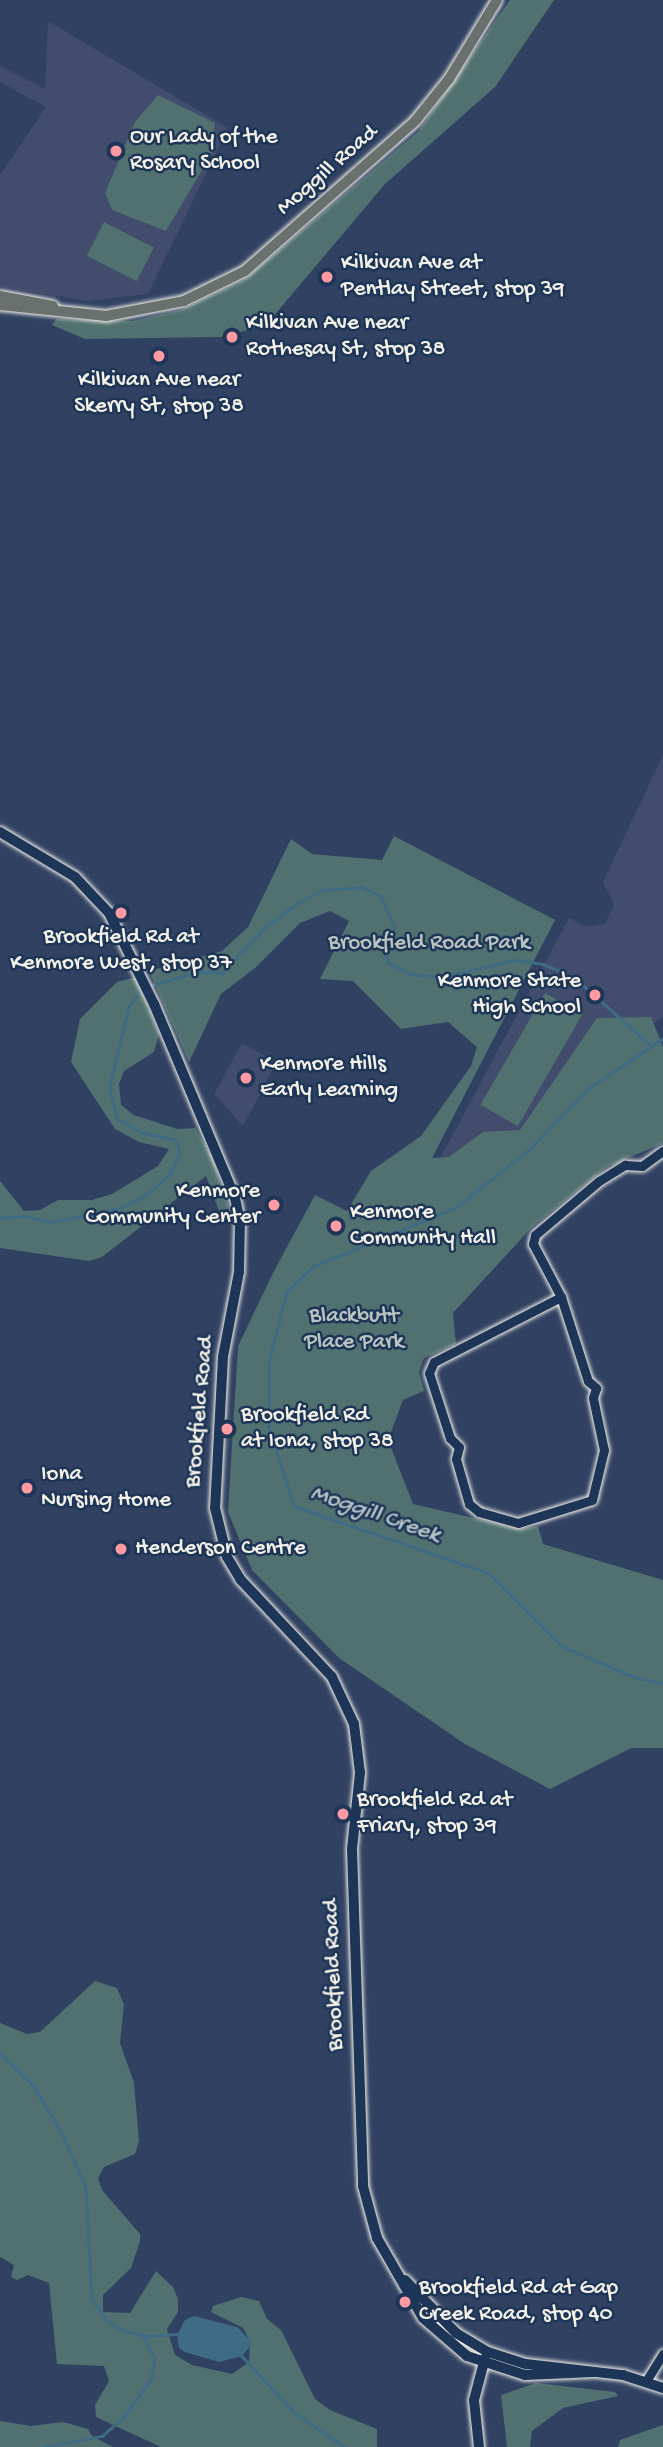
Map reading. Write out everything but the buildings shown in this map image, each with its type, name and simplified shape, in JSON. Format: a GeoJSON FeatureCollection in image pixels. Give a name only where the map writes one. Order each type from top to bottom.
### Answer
{"type":"FeatureCollection","features":[{"type":"Feature","properties":{"kind":"main road","name":"Moggill Road"},"geometry":{"type":"LineString","coordinates":[[0,305],[76,316],[136,310],[184,301],[245,271],[416,120],[449,79],[497,0]]}},
{"type":"Feature","properties":{"kind":"main road","name":"Moggill Road"},"geometry":{"type":"LineString","coordinates":[[0,296],[59,308],[136,310]]}},
{"type":"Feature","properties":{"kind":"main road","name":"Brookfield Road"},"geometry":{"type":"LineString","coordinates":[[0,832],[65,870],[96,895],[146,986],[212,1136],[240,1221],[239,1272],[223,1357],[214,1479],[221,1540],[240,1578],[332,1677],[354,1724],[360,1773],[352,1849],[363,2186],[377,2238],[409,2295],[439,2335],[483,2363],[525,2375],[594,2372]]}},
{"type":"Feature","properties":{"kind":"main road","name":"Brookfield Road"},"geometry":{"type":"LineString","coordinates":[[400,2276],[456,2333],[488,2352],[526,2364],[646,2381],[663,2388]]}},
{"type":"Feature","properties":{"kind":"main road"},"geometry":{"type":"LineString","coordinates":[[479,2447],[474,2400],[488,2352]]}},
{"type":"Feature","properties":{"kind":"street"},"geometry":{"type":"LineString","coordinates":[[561,1297],[433,1362],[429,1373],[450,1438],[459,1447],[456,1459],[469,1504],[479,1512],[518,1523],[592,1500],[604,1450],[593,1398],[596,1388],[588,1381],[561,1297],[533,1244],[535,1235],[599,1181],[625,1166],[642,1166],[663,1151]]}},
{"type":"Feature","properties":{"kind":"street"},"geometry":{"type":"LineString","coordinates":[[646,2381],[663,2354]]}},
{"type":"Feature","properties":{"kind":"shaded area","name":"Our Lady of the Rosary School"},"geometry":{"type":"Polygon","coordinates":[[[48,21],[228,128],[148,294],[87,301],[0,286],[0,175],[46,107],[0,82],[0,66],[45,89],[48,21]]]}},
{"type":"Feature","properties":{"kind":"shaded area","name":"Kenmore State High School"},"geometry":{"type":"Polygon","coordinates":[[[663,755],[663,1017],[586,1070],[520,1146],[422,1192],[569,918],[587,927],[605,924],[614,905],[603,882],[663,755]]]}},
{"type":"Feature","properties":{"kind":"shaded area","name":"Kenmore Hills Early Learning"},"geometry":{"type":"Polygon","coordinates":[[[242,1043],[277,1062],[243,1126],[214,1094],[242,1043]]]}},
{"type":"Feature","properties":{"kind":"shaded area"},"geometry":{"type":"Polygon","coordinates":[[[194,2316],[237,2327],[250,2340],[249,2348],[242,2356],[219,2362],[185,2352],[179,2348],[177,2335],[185,2320],[194,2316]]]}},
{"type":"Feature","properties":{"kind":"green space"},"geometry":{"type":"Polygon","coordinates":[[[510,0],[554,0],[495,87],[385,184],[266,325],[221,337],[85,339],[52,325],[56,319],[132,321],[181,310],[245,279],[418,132],[510,0]]]}},
{"type":"Feature","properties":{"kind":"green space"},"geometry":{"type":"Polygon","coordinates":[[[158,95],[215,123],[212,153],[166,231],[112,210],[105,193],[135,122],[158,95]]]}},
{"type":"Feature","properties":{"kind":"green space"},"geometry":{"type":"Polygon","coordinates":[[[104,222],[154,247],[137,281],[87,256],[104,222]]]}},
{"type":"Feature","properties":{"kind":"green space"},"geometry":{"type":"Polygon","coordinates":[[[394,836],[555,920],[432,1158],[449,1157],[483,1132],[520,1130],[597,1018],[651,1017],[663,1047],[663,1143],[607,1167],[532,1227],[453,1313],[456,1344],[424,1358],[419,1372],[424,1391],[403,1400],[388,1440],[413,1504],[521,1529],[538,1526],[543,1544],[663,1580],[663,1748],[631,1748],[550,1789],[465,1744],[339,1658],[252,1570],[228,1512],[238,1346],[273,1273],[315,1195],[347,1211],[371,1171],[421,1136],[471,1066],[477,1047],[448,1022],[401,1029],[353,981],[320,979],[349,921],[330,911],[300,923],[255,968],[221,994],[189,1062],[149,971],[222,951],[248,927],[291,839],[312,854],[382,860],[394,836]]]}},
{"type":"Feature","properties":{"kind":"green space"},"geometry":{"type":"Polygon","coordinates":[[[136,977],[159,1034],[154,1052],[124,1071],[119,1084],[121,1105],[134,1115],[177,1129],[195,1128],[212,1157],[229,1208],[219,1211],[206,1176],[102,1257],[89,1261],[0,1248],[0,1181],[24,1211],[40,1210],[58,1200],[92,1200],[112,1194],[158,1166],[169,1149],[139,1142],[115,1129],[71,1062],[80,1019],[117,982],[136,977]]]}},
{"type":"Feature","properties":{"kind":"green space"},"geometry":{"type":"Polygon","coordinates":[[[545,993],[582,1014],[518,1126],[481,1105],[545,993]]]}},
{"type":"Feature","properties":{"kind":"green space"},"geometry":{"type":"Polygon","coordinates":[[[95,1981],[117,1988],[124,2005],[120,2043],[134,2083],[139,2141],[135,2154],[104,2167],[98,2178],[102,2190],[140,2234],[131,2268],[103,2295],[103,2312],[130,2313],[156,2271],[173,2287],[178,2299],[178,2312],[167,2329],[175,2355],[192,2365],[232,2374],[249,2362],[250,2341],[243,2328],[211,2312],[213,2306],[241,2297],[259,2301],[267,2319],[281,2330],[315,2399],[330,2410],[377,2429],[377,2447],[161,2447],[96,2417],[95,2405],[109,2381],[104,2366],[57,2364],[49,2283],[28,2275],[17,2280],[11,2277],[14,2265],[0,2257],[0,2023],[27,2034],[40,2032],[95,1981]]]}},
{"type":"Feature","properties":{"kind":"green space"},"geometry":{"type":"Polygon","coordinates":[[[536,2383],[615,2392],[618,2396],[563,2408],[532,2431],[530,2447],[507,2447],[501,2395],[536,2383]]]}},
{"type":"Feature","properties":{"kind":"green space"},"geometry":{"type":"Polygon","coordinates":[[[0,2421],[31,2426],[63,2422],[88,2429],[92,2436],[113,2447],[0,2447],[0,2421]]]}},
{"type":"Feature","properties":{"kind":"green space"},"geometry":{"type":"Polygon","coordinates":[[[663,2425],[663,2447],[618,2447],[620,2440],[663,2425]]]}},
{"type":"Feature","properties":{"kind":"waterway"},"geometry":{"type":"LineString","coordinates":[[148,986],[198,972],[222,973],[264,928],[299,902],[323,890],[362,887],[381,896],[395,928],[384,949],[389,963],[411,974],[440,977],[515,960],[543,964],[574,977],[650,1045]]}},
{"type":"Feature","properties":{"kind":"waterway"},"geometry":{"type":"LineString","coordinates":[[0,1218],[25,1216],[52,1222],[120,1208],[146,1195],[170,1174],[180,1153],[175,1140],[142,1133],[117,1119],[109,1088],[129,1006],[142,989]]}},
{"type":"Feature","properties":{"kind":"waterway","name":"Moggill Creek"},"geometry":{"type":"LineString","coordinates":[[663,1039],[589,1089],[528,1151],[456,1208],[313,1267],[287,1292],[269,1363],[269,1427],[294,1506],[489,1573],[562,1646],[637,1678],[663,1683]]}},
{"type":"Feature","properties":{"kind":"waterway"},"geometry":{"type":"LineString","coordinates":[[0,2053],[34,2086],[63,2135],[86,2188],[92,2299],[106,2320],[124,2331],[148,2336],[180,2334]]}},
{"type":"Feature","properties":{"kind":"waterway"},"geometry":{"type":"LineString","coordinates":[[43,2447],[102,2436],[123,2418],[152,2377],[154,2358],[143,2336]]}},
{"type":"Feature","properties":{"kind":"waterway"},"geometry":{"type":"LineString","coordinates":[[241,2355],[294,2412],[345,2447]]}},
{"type":"Feature","properties":{"kind":"place","name":"Our Lady of the Rosary School"},"geometry":{"type":"Point","coordinates":[116,151]}},
{"type":"Feature","properties":{"kind":"place","name":"Kilkivan Ave at Pentlay Street, stop 39"},"geometry":{"type":"Point","coordinates":[327,277]}},
{"type":"Feature","properties":{"kind":"place","name":"Kilkivan Ave near Rothesay St, stop 38"},"geometry":{"type":"Point","coordinates":[232,337]}},
{"type":"Feature","properties":{"kind":"place","name":"Kilkivan Ave near Skerry St, stop 38"},"geometry":{"type":"Point","coordinates":[159,356]}},
{"type":"Feature","properties":{"kind":"place","name":"Brookfield Rd at Kenmore West, stop 37"},"geometry":{"type":"Point","coordinates":[121,913]}},
{"type":"Feature","properties":{"kind":"place","name":"Kenmore State High School"},"geometry":{"type":"Point","coordinates":[595,995]}},
{"type":"Feature","properties":{"kind":"place","name":"Kenmore Hills Early Learning"},"geometry":{"type":"Point","coordinates":[246,1078]}},
{"type":"Feature","properties":{"kind":"place","name":"Kenmore Community Center"},"geometry":{"type":"Point","coordinates":[274,1205]}},
{"type":"Feature","properties":{"kind":"place","name":"Kenmore Community Hall"},"geometry":{"type":"Point","coordinates":[336,1226]}},
{"type":"Feature","properties":{"kind":"place","name":"Brookfield Rd at Iona, stop 38"},"geometry":{"type":"Point","coordinates":[227,1429]}},
{"type":"Feature","properties":{"kind":"place","name":"Iona Nursing Home"},"geometry":{"type":"Point","coordinates":[27,1488]}},
{"type":"Feature","properties":{"kind":"place","name":"Henderson Centre"},"geometry":{"type":"Point","coordinates":[121,1549]}},
{"type":"Feature","properties":{"kind":"place","name":"Brookfield Rd at Friary, stop 39"},"geometry":{"type":"Point","coordinates":[343,1814]}},
{"type":"Feature","properties":{"kind":"place","name":"Brookfield Rd at Gap Creek Road, stop 40"},"geometry":{"type":"Point","coordinates":[405,2302]}},
{"type":"Feature","properties":{"kind":"park label","name":"Brookfield Road Park"},"geometry":{"type":"Point","coordinates":[429,944]}},
{"type":"Feature","properties":{"kind":"park label","name":"Blackbutt Place Park"},"geometry":{"type":"Point","coordinates":[354,1330]}}]}
